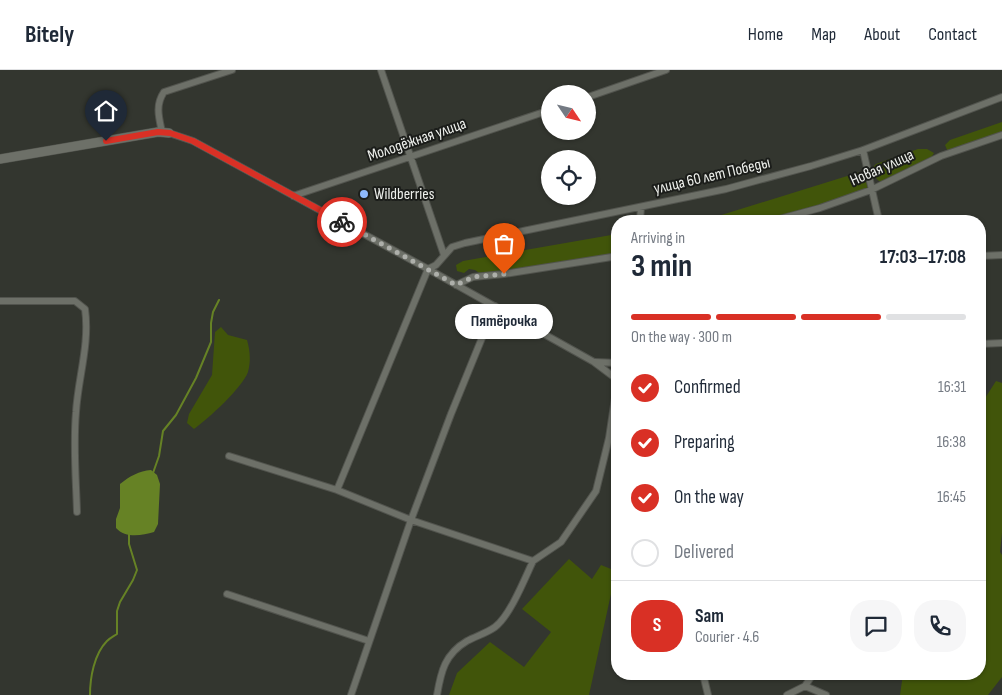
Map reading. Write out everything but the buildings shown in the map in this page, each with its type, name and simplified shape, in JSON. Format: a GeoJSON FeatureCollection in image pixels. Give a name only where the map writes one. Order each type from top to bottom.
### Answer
{"type":"FeatureCollection","features":[{"type":"Feature","properties":{"kind":"street"},"geometry":{"type":"LineString","coordinates":[[166,133],[158,110],[159,100],[164,92],[232,70]]}},
{"type":"Feature","properties":{"kind":"street"},"geometry":{"type":"LineString","coordinates":[[381,70],[444,255]]}},
{"type":"Feature","properties":{"kind":"street"},"geometry":{"type":"LineString","coordinates":[[596,94],[666,70]]}},
{"type":"Feature","properties":{"kind":"street","name":"улица 60 лет Победы"},"geometry":{"type":"LineString","coordinates":[[428,270],[436,265],[452,247],[465,243],[726,189],[863,150],[1002,97]]}},
{"type":"Feature","properties":{"kind":"street","name":"Молодёжная улица"},"geometry":{"type":"LineString","coordinates":[[293,196],[541,113]]}},
{"type":"Feature","properties":{"kind":"street"},"geometry":{"type":"LineString","coordinates":[[0,158],[166,133],[193,141],[495,306],[594,362],[611,375]]}},
{"type":"Feature","properties":{"kind":"street","name":"Новая улица"},"geometry":{"type":"LineString","coordinates":[[794,215],[871,190],[941,156],[1002,134]]}},
{"type":"Feature","properties":{"kind":"street"},"geometry":{"type":"LineString","coordinates":[[863,150],[877,215]]}},
{"type":"Feature","properties":{"kind":"street"},"geometry":{"type":"LineString","coordinates":[[640,215],[641,207]]}},
{"type":"Feature","properties":{"kind":"street"},"geometry":{"type":"LineString","coordinates":[[986,256],[1002,255]]}},
{"type":"Feature","properties":{"kind":"street"},"geometry":{"type":"LineString","coordinates":[[456,285],[473,277],[611,257]]}},
{"type":"Feature","properties":{"kind":"street"},"geometry":{"type":"LineString","coordinates":[[337,490],[428,270]]}},
{"type":"Feature","properties":{"kind":"street"},"geometry":{"type":"LineString","coordinates":[[0,300],[75,301],[85,309],[88,327],[76,412],[74,441],[77,512]]}},
{"type":"Feature","properties":{"kind":"street"},"geometry":{"type":"LineString","coordinates":[[351,695],[411,520],[495,306]]}},
{"type":"Feature","properties":{"kind":"street"},"geometry":{"type":"LineString","coordinates":[[986,344],[1002,343]]}},
{"type":"Feature","properties":{"kind":"street"},"geometry":{"type":"LineString","coordinates":[[594,362],[611,363]]}},
{"type":"Feature","properties":{"kind":"street"},"geometry":{"type":"LineString","coordinates":[[437,695],[440,676],[451,653],[467,641],[495,626],[503,618],[520,590],[533,561],[561,542],[596,491],[611,421]]}},
{"type":"Feature","properties":{"kind":"street"},"geometry":{"type":"LineString","coordinates":[[229,456],[337,490],[411,520],[533,561]]}},
{"type":"Feature","properties":{"kind":"street"},"geometry":{"type":"LineString","coordinates":[[227,594],[368,641]]}},
{"type":"Feature","properties":{"kind":"street"},"geometry":{"type":"LineString","coordinates":[[704,680],[708,695]]}},
{"type":"Feature","properties":{"kind":"street"},"geometry":{"type":"LineString","coordinates":[[786,695],[804,686],[808,680]]}},
{"type":"Feature","properties":{"kind":"street"},"geometry":{"type":"LineString","coordinates":[[804,686],[826,695]]}},
{"type":"Feature","properties":{"kind":"shaded area"},"geometry":{"type":"Polygon","coordinates":[[[1002,122],[1002,132],[948,152],[945,145],[950,140],[1002,122]]]}},
{"type":"Feature","properties":{"kind":"shaded area"},"geometry":{"type":"Polygon","coordinates":[[[918,149],[927,149],[934,153],[931,158],[885,182],[879,181],[873,175],[872,168],[876,164],[918,149]]]}},
{"type":"Feature","properties":{"kind":"shaded area"},"geometry":{"type":"Polygon","coordinates":[[[860,172],[865,175],[867,190],[788,215],[721,215],[860,172]]]}},
{"type":"Feature","properties":{"kind":"shaded area"},"geometry":{"type":"Polygon","coordinates":[[[611,235],[611,254],[482,275],[475,270],[469,269],[464,273],[457,271],[456,265],[463,261],[611,235]]]}},
{"type":"Feature","properties":{"kind":"shaded area"},"geometry":{"type":"Polygon","coordinates":[[[221,327],[228,335],[247,340],[250,356],[248,372],[245,379],[232,394],[194,429],[187,423],[189,414],[212,375],[215,332],[221,327]]]}},
{"type":"Feature","properties":{"kind":"shaded area"},"geometry":{"type":"Polygon","coordinates":[[[996,381],[1002,383],[1002,533],[1000,552],[1002,555],[1002,677],[988,695],[900,695],[902,680],[986,680],[986,397],[996,381]]]}},
{"type":"Feature","properties":{"kind":"shaded area"},"geometry":{"type":"Polygon","coordinates":[[[151,470],[157,475],[160,484],[158,524],[154,532],[129,535],[116,528],[116,519],[120,508],[120,484],[135,474],[151,470]]]}},
{"type":"Feature","properties":{"kind":"shaded area"},"geometry":{"type":"Polygon","coordinates":[[[569,559],[592,579],[601,565],[611,569],[611,594],[589,695],[449,695],[457,673],[490,642],[524,667],[551,632],[522,609],[569,559]]]}},
{"type":"Feature","properties":{"kind":"waterway"},"geometry":{"type":"LineString","coordinates":[[153,473],[159,456],[163,431],[176,415],[196,378],[211,342],[213,312],[219,300]]}},
{"type":"Feature","properties":{"kind":"waterway"},"geometry":{"type":"LineString","coordinates":[[90,695],[96,659],[108,640],[117,634],[117,611],[137,570],[129,544],[129,533]]}},
{"type":"Feature","properties":{"kind":"way so far"},"geometry":{"type":"LineString","coordinates":[[342,222],[456,285],[473,277],[504,274]]}},
{"type":"Feature","properties":{"kind":"place","name":"Wildberries"},"geometry":{"type":"Point","coordinates":[364,194]}},
{"type":"Feature","properties":{"kind":"place","name":"Пятёрочка"},"geometry":{"type":"Point","coordinates":[504,274]}},
{"type":"Feature","properties":{"kind":"route"},"geometry":{"type":"LineString","coordinates":[[106,141],[158,132],[170,133],[193,141],[342,222]]}}]}
